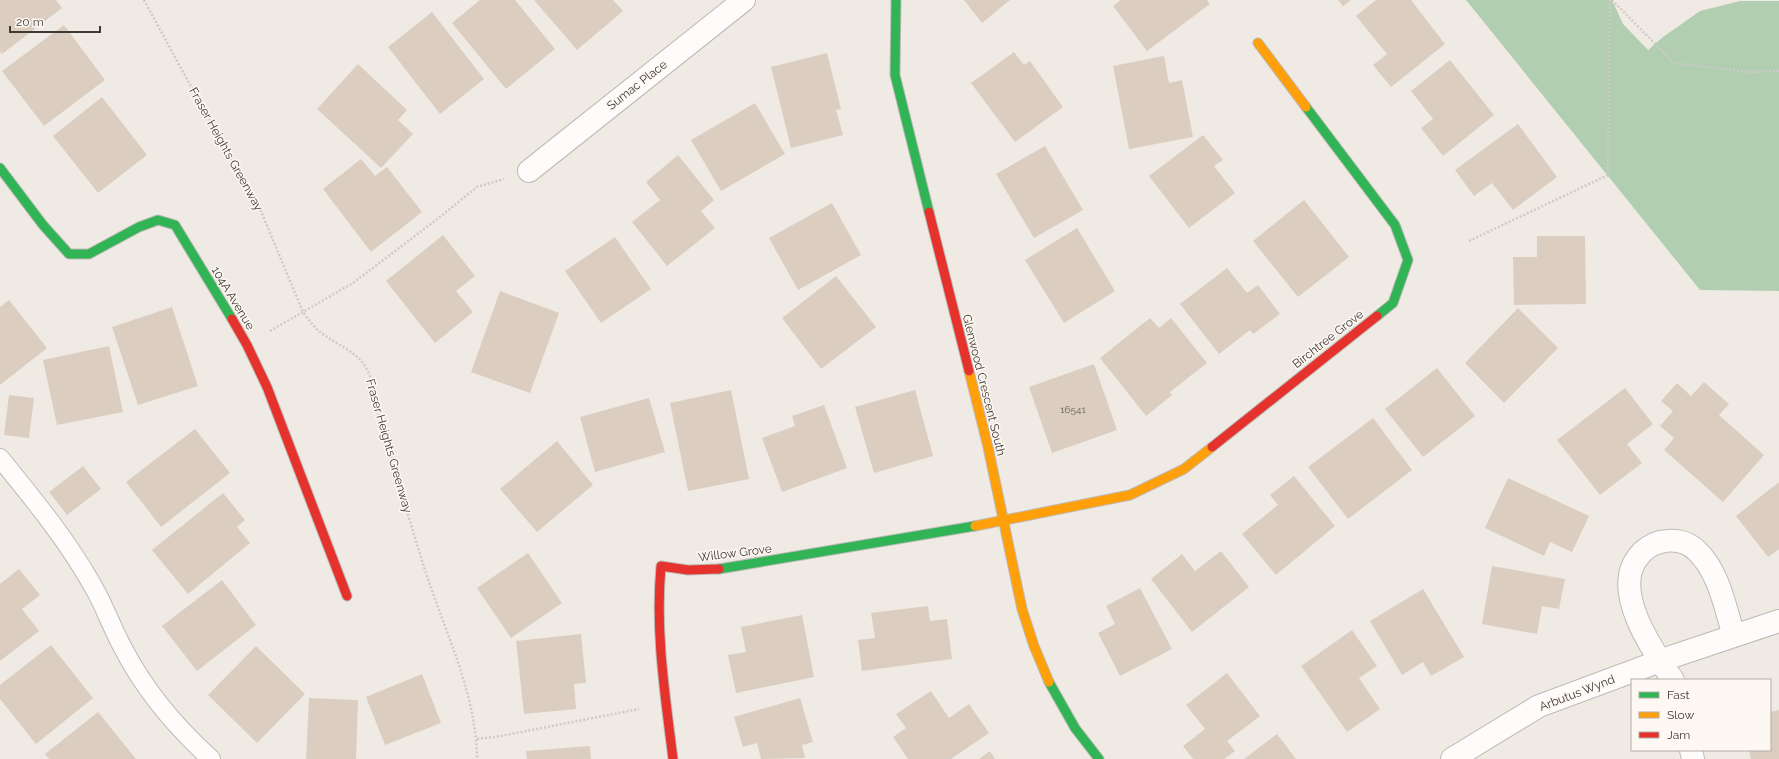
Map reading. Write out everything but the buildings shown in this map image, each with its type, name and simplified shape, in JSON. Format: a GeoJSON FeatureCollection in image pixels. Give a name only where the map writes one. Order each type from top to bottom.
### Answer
{"type":"FeatureCollection","features":[{"type":"Feature","properties":{"kind":"street","name":"Sumac Place"},"geometry":{"type":"LineString","coordinates":[[529,171],[744,0]]}},
{"type":"Feature","properties":{"kind":"street","name":"Glenwood Crescent South"},"geometry":{"type":"LineString","coordinates":[[896,0],[895,75],[988,447],[1022,609],[1034,646],[1050,683],[1075,728],[1099,759]]}},
{"type":"Feature","properties":{"kind":"street","name":"Birchtree Grove"},"geometry":{"type":"LineString","coordinates":[[1003,519],[1130,496],[1184,469],[1393,302],[1408,260],[1395,225],[1258,43]]}},
{"type":"Feature","properties":{"kind":"street","name":"104A Avenue"},"geometry":{"type":"LineString","coordinates":[[0,168],[43,225],[69,254],[89,254],[139,226],[158,220],[175,225],[247,345],[268,388],[347,596]]}},
{"type":"Feature","properties":{"kind":"street","name":"Willow Grove"},"geometry":{"type":"LineString","coordinates":[[673,759],[657,620],[657,593],[661,566],[688,570],[715,570],[959,529],[1003,519]]}},
{"type":"Feature","properties":{"kind":"street"},"geometry":{"type":"LineString","coordinates":[[1672,679],[1648,644],[1634,610],[1629,586],[1632,565],[1643,550],[1659,542],[1678,540],[1696,550],[1710,566],[1719,588],[1734,636]]}},
{"type":"Feature","properties":{"kind":"street","name":"Arbutus Wynd"},"geometry":{"type":"LineString","coordinates":[[1452,759],[1539,706],[1660,661],[1779,621]]}},
{"type":"Feature","properties":{"kind":"lane"},"geometry":{"type":"LineString","coordinates":[[0,458],[61,534],[94,588],[123,649],[151,693],[193,743],[211,759]]}},
{"type":"Feature","properties":{"kind":"path","name":"Fraser Heights Greenway"},"geometry":{"type":"LineString","coordinates":[[144,0],[195,94],[258,204],[303,312],[313,325],[326,336],[357,357],[366,367],[372,380],[376,401],[425,571],[463,674],[472,710],[477,759]]}},
{"type":"Feature","properties":{"kind":"path"},"geometry":{"type":"LineString","coordinates":[[1611,0],[1674,63],[1748,72],[1779,72]]}},
{"type":"Feature","properties":{"kind":"path"},"geometry":{"type":"LineString","coordinates":[[1469,241],[1608,175],[1611,0]]}},
{"type":"Feature","properties":{"kind":"path"},"geometry":{"type":"LineString","coordinates":[[268,332],[353,284],[477,187],[529,171]]}},
{"type":"Feature","properties":{"kind":"path"},"geometry":{"type":"LineString","coordinates":[[476,739],[501,736],[666,703]]}},
{"type":"Feature","properties":{"kind":"green space"},"geometry":{"type":"Polygon","coordinates":[[[1466,0],[1612,0],[1623,24],[1648,50],[1663,37],[1700,11],[1740,1],[1779,1],[1779,291],[1700,290],[1466,0]]]}},
{"type":"Feature","properties":{"kind":"traffic: fast"},"geometry":{"type":"LineString","coordinates":[[896,0],[895,75],[929,212]]}},
{"type":"Feature","properties":{"kind":"traffic: fast"},"geometry":{"type":"LineString","coordinates":[[1306,107],[1395,225],[1408,260],[1393,303],[1377,316]]}},
{"type":"Feature","properties":{"kind":"traffic: fast"},"geometry":{"type":"LineString","coordinates":[[0,168],[43,225],[69,254],[89,254],[139,227],[158,220],[175,225],[232,319]]}},
{"type":"Feature","properties":{"kind":"traffic: fast"},"geometry":{"type":"LineString","coordinates":[[719,569],[975,526]]}},
{"type":"Feature","properties":{"kind":"traffic: fast"},"geometry":{"type":"LineString","coordinates":[[1049,682],[1075,728],[1099,759]]}},
{"type":"Feature","properties":{"kind":"traffic: slow"},"geometry":{"type":"LineString","coordinates":[[1258,43],[1306,107]]}},
{"type":"Feature","properties":{"kind":"traffic: slow"},"geometry":{"type":"LineString","coordinates":[[969,371],[988,447],[1022,609],[1034,646],[1049,682]]}},
{"type":"Feature","properties":{"kind":"traffic: slow"},"geometry":{"type":"LineString","coordinates":[[975,526],[1130,495],[1184,469],[1212,447]]}},
{"type":"Feature","properties":{"kind":"traffic: jam"},"geometry":{"type":"LineString","coordinates":[[929,212],[969,371]]}},
{"type":"Feature","properties":{"kind":"traffic: jam"},"geometry":{"type":"LineString","coordinates":[[1212,447],[1377,316]]}},
{"type":"Feature","properties":{"kind":"traffic: jam"},"geometry":{"type":"LineString","coordinates":[[232,319],[247,345],[267,387],[347,596]]}},
{"type":"Feature","properties":{"kind":"traffic: jam"},"geometry":{"type":"LineString","coordinates":[[673,759],[664,687],[660,638],[659,590],[661,566],[688,570],[719,569]]}}]}
